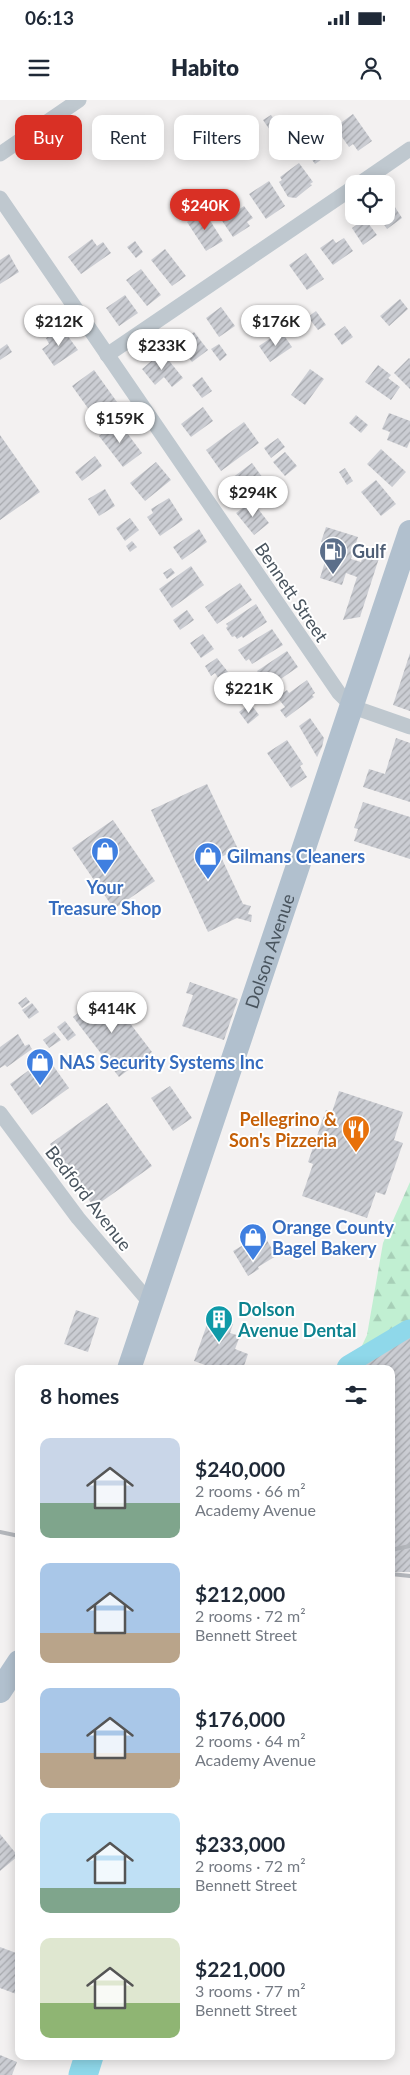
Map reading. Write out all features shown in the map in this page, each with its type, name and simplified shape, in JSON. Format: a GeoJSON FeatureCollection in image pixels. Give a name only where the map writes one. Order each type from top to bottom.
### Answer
{"type":"FeatureCollection","features":[{"type":"Feature","properties":{"kind":"main road","name":"Dolson Avenue"},"geometry":{"type":"LineString","coordinates":[[131,1365],[410,532]]}},
{"type":"Feature","properties":{"kind":"main road"},"geometry":{"type":"LineString","coordinates":[[0,1691],[15,1668]]}},
{"type":"Feature","properties":{"kind":"street"},"geometry":{"type":"LineString","coordinates":[[0,154],[79,100]]}},
{"type":"Feature","properties":{"kind":"street"},"geometry":{"type":"LineString","coordinates":[[372,175],[410,149]]}},
{"type":"Feature","properties":{"kind":"street"},"geometry":{"type":"LineString","coordinates":[[108,355],[345,193]]}},
{"type":"Feature","properties":{"kind":"street","name":"Bennett Street"},"geometry":{"type":"LineString","coordinates":[[0,198],[339,693],[353,707],[410,727]]}},
{"type":"Feature","properties":{"kind":"street","name":"Bedford Avenue"},"geometry":{"type":"LineString","coordinates":[[1,1118],[78,1218],[152,1305]]}},
{"type":"Feature","properties":{"kind":"green space"},"geometry":{"type":"Polygon","coordinates":[[[410,1182],[410,1380],[395,1371],[395,1365],[353,1365],[367,1335],[383,1243],[410,1182]]]}},
{"type":"Feature","properties":{"kind":"building"},"geometry":{"type":"Polygon","coordinates":[[[353,114],[372,141],[358,151],[353,144],[349,147],[342,137],[342,122],[353,114]]]}},
{"type":"Feature","properties":{"kind":"building"},"geometry":{"type":"Polygon","coordinates":[[[269,116],[269,129],[263,120],[269,116]]]}},
{"type":"Feature","properties":{"kind":"building"},"geometry":{"type":"Polygon","coordinates":[[[312,160],[321,160],[315,164],[312,160]]]}},
{"type":"Feature","properties":{"kind":"building"},"geometry":{"type":"Polygon","coordinates":[[[299,163],[313,182],[296,198],[288,197],[279,182],[282,180],[280,177],[299,163]]]}},
{"type":"Feature","properties":{"kind":"building"},"geometry":{"type":"Polygon","coordinates":[[[269,181],[285,206],[266,219],[249,194],[269,181]]]}},
{"type":"Feature","properties":{"kind":"building"},"geometry":{"type":"Polygon","coordinates":[[[224,198],[229,206],[234,203],[238,210],[244,206],[253,218],[247,222],[250,226],[233,237],[212,206],[224,198]]]}},
{"type":"Feature","properties":{"kind":"building"},"geometry":{"type":"Polygon","coordinates":[[[395,207],[402,218],[395,223],[395,207]]]}},
{"type":"Feature","properties":{"kind":"building"},"geometry":{"type":"Polygon","coordinates":[[[204,211],[223,241],[206,251],[187,222],[204,211]]]}},
{"type":"Feature","properties":{"kind":"building"},"geometry":{"type":"Polygon","coordinates":[[[356,225],[370,225],[377,235],[363,245],[352,228],[356,225]]]}},
{"type":"Feature","properties":{"kind":"building"},"geometry":{"type":"Polygon","coordinates":[[[384,225],[392,225],[387,229],[384,225]]]}},
{"type":"Feature","properties":{"kind":"building"},"geometry":{"type":"Polygon","coordinates":[[[344,238],[353,251],[333,265],[320,248],[333,239],[336,243],[344,238]]]}},
{"type":"Feature","properties":{"kind":"building"},"geometry":{"type":"Polygon","coordinates":[[[92,239],[97,246],[103,242],[111,253],[81,274],[68,257],[92,239]]]}},
{"type":"Feature","properties":{"kind":"building"},"geometry":{"type":"Polygon","coordinates":[[[135,241],[143,252],[136,258],[127,247],[135,241]]]}},
{"type":"Feature","properties":{"kind":"building"},"geometry":{"type":"Polygon","coordinates":[[[165,249],[186,276],[172,286],[151,260],[165,249]]]}},
{"type":"Feature","properties":{"kind":"building"},"geometry":{"type":"Polygon","coordinates":[[[306,253],[324,279],[307,290],[289,265],[306,253]]]}},
{"type":"Feature","properties":{"kind":"building"},"geometry":{"type":"Polygon","coordinates":[[[9,254],[19,272],[0,284],[0,260],[9,254]]]}},
{"type":"Feature","properties":{"kind":"building"},"geometry":{"type":"Polygon","coordinates":[[[141,269],[161,295],[147,306],[126,280],[141,269]]]}},
{"type":"Feature","properties":{"kind":"building"},"geometry":{"type":"Polygon","coordinates":[[[125,295],[138,313],[119,326],[106,308],[125,295]]]}},
{"type":"Feature","properties":{"kind":"building"},"geometry":{"type":"Polygon","coordinates":[[[400,299],[408,309],[389,326],[380,316],[400,299]]]}},
{"type":"Feature","properties":{"kind":"building"},"geometry":{"type":"Polygon","coordinates":[[[221,307],[235,326],[219,337],[206,318],[221,307]]]}},
{"type":"Feature","properties":{"kind":"building"},"geometry":{"type":"Polygon","coordinates":[[[316,311],[326,325],[318,330],[308,317],[316,311]]]}},
{"type":"Feature","properties":{"kind":"building"},"geometry":{"type":"Polygon","coordinates":[[[345,326],[353,337],[342,345],[334,334],[345,326]]]}},
{"type":"Feature","properties":{"kind":"building"},"geometry":{"type":"Polygon","coordinates":[[[62,328],[78,350],[54,366],[42,349],[49,344],[46,338],[62,328]]]}},
{"type":"Feature","properties":{"kind":"building"},"geometry":{"type":"Polygon","coordinates":[[[281,331],[292,347],[270,362],[259,346],[281,331]]]}},
{"type":"Feature","properties":{"kind":"building"},"geometry":{"type":"Polygon","coordinates":[[[194,332],[208,350],[192,362],[178,343],[194,332]]]}},
{"type":"Feature","properties":{"kind":"building"},"geometry":{"type":"Polygon","coordinates":[[[7,344],[12,352],[0,360],[0,349],[7,344]]]}},
{"type":"Feature","properties":{"kind":"building"},"geometry":{"type":"Polygon","coordinates":[[[219,344],[227,355],[220,361],[211,349],[219,344]]]}},
{"type":"Feature","properties":{"kind":"building"},"geometry":{"type":"Polygon","coordinates":[[[162,352],[183,378],[172,387],[164,377],[155,385],[142,369],[162,352]]]}},
{"type":"Feature","properties":{"kind":"building"},"geometry":{"type":"Polygon","coordinates":[[[410,359],[410,389],[394,373],[410,359]]]}},
{"type":"Feature","properties":{"kind":"building"},"geometry":{"type":"Polygon","coordinates":[[[378,365],[391,375],[388,378],[400,387],[391,400],[365,382],[378,365]]]}},
{"type":"Feature","properties":{"kind":"building"},"geometry":{"type":"Polygon","coordinates":[[[310,369],[324,379],[305,405],[291,395],[310,369]]]}},
{"type":"Feature","properties":{"kind":"building"},"geometry":{"type":"Polygon","coordinates":[[[94,370],[117,402],[95,418],[72,386],[94,370]]]}},
{"type":"Feature","properties":{"kind":"building"},"geometry":{"type":"Polygon","coordinates":[[[202,377],[212,391],[202,398],[192,385],[202,377]]]}},
{"type":"Feature","properties":{"kind":"building"},"geometry":{"type":"Polygon","coordinates":[[[203,407],[213,421],[191,437],[181,424],[203,407]]]}},
{"type":"Feature","properties":{"kind":"building"},"geometry":{"type":"Polygon","coordinates":[[[389,413],[410,421],[410,441],[407,448],[387,440],[390,432],[382,429],[389,413]]]}},
{"type":"Feature","properties":{"kind":"building"},"geometry":{"type":"Polygon","coordinates":[[[356,415],[368,425],[361,433],[349,423],[356,415]]]}},
{"type":"Feature","properties":{"kind":"building"},"geometry":{"type":"Polygon","coordinates":[[[118,421],[142,453],[123,467],[99,436],[118,421]]]}},
{"type":"Feature","properties":{"kind":"building"},"geometry":{"type":"Polygon","coordinates":[[[244,422],[259,443],[221,471],[206,450],[244,422]]]}},
{"type":"Feature","properties":{"kind":"building"},"geometry":{"type":"Polygon","coordinates":[[[0,435],[40,492],[0,520],[0,435]]]}},
{"type":"Feature","properties":{"kind":"building"},"geometry":{"type":"Polygon","coordinates":[[[278,438],[285,447],[271,458],[264,448],[278,438]]]}},
{"type":"Feature","properties":{"kind":"building"},"geometry":{"type":"Polygon","coordinates":[[[381,449],[406,472],[392,487],[367,464],[381,449]]]}},
{"type":"Feature","properties":{"kind":"building"},"geometry":{"type":"Polygon","coordinates":[[[285,452],[297,466],[285,476],[273,462],[285,452]]]}},
{"type":"Feature","properties":{"kind":"building"},"geometry":{"type":"Polygon","coordinates":[[[95,456],[102,466],[82,481],[75,472],[95,456]]]}},
{"type":"Feature","properties":{"kind":"building"},"geometry":{"type":"Polygon","coordinates":[[[156,462],[171,480],[145,501],[130,483],[156,462]]]}},
{"type":"Feature","properties":{"kind":"building"},"geometry":{"type":"Polygon","coordinates":[[[252,463],[268,485],[244,502],[228,481],[252,463]]]}},
{"type":"Feature","properties":{"kind":"building"},"geometry":{"type":"Polygon","coordinates":[[[345,468],[353,481],[347,485],[339,472],[345,468]]]}},
{"type":"Feature","properties":{"kind":"building"},"geometry":{"type":"Polygon","coordinates":[[[376,480],[396,504],[381,516],[361,492],[376,480]]]}},
{"type":"Feature","properties":{"kind":"building"},"geometry":{"type":"Polygon","coordinates":[[[105,489],[115,506],[99,516],[88,499],[105,489]]]}},
{"type":"Feature","properties":{"kind":"building"},"geometry":{"type":"Polygon","coordinates":[[[169,498],[183,520],[160,536],[147,517],[153,513],[151,509],[169,498]]]}},
{"type":"Feature","properties":{"kind":"building"},"geometry":{"type":"Polygon","coordinates":[[[252,501],[269,523],[254,535],[236,513],[252,501]]]}},
{"type":"Feature","properties":{"kind":"building"},"geometry":{"type":"Polygon","coordinates":[[[130,518],[139,530],[125,541],[116,528],[130,518]]]}},
{"type":"Feature","properties":{"kind":"building","name":"Gulf"},"geometry":{"type":"Polygon","coordinates":[[[326,527],[358,537],[351,559],[361,562],[362,559],[380,555],[360,617],[343,620],[357,577],[346,573],[342,585],[320,578],[330,545],[321,542],[326,527]]]}},
{"type":"Feature","properties":{"kind":"building"},"geometry":{"type":"Polygon","coordinates":[[[199,529],[207,542],[182,560],[173,547],[199,529]]]}},
{"type":"Feature","properties":{"kind":"building"},"geometry":{"type":"Polygon","coordinates":[[[132,541],[137,547],[130,552],[126,546],[132,541]]]}},
{"type":"Feature","properties":{"kind":"building"},"geometry":{"type":"Polygon","coordinates":[[[191,566],[204,585],[172,608],[159,589],[191,566]]]}},
{"type":"Feature","properties":{"kind":"building"},"geometry":{"type":"Polygon","coordinates":[[[171,568],[175,573],[167,579],[163,573],[171,568]]]}},
{"type":"Feature","properties":{"kind":"building"},"geometry":{"type":"Polygon","coordinates":[[[240,583],[252,600],[217,624],[205,607],[240,583]]]}},
{"type":"Feature","properties":{"kind":"building"},"geometry":{"type":"Polygon","coordinates":[[[256,604],[267,622],[243,638],[242,636],[237,639],[235,636],[232,637],[226,628],[228,626],[226,624],[256,604]]]}},
{"type":"Feature","properties":{"kind":"building"},"geometry":{"type":"Polygon","coordinates":[[[187,610],[194,620],[180,630],[173,620],[187,610]]]}},
{"type":"Feature","properties":{"kind":"building"},"geometry":{"type":"Polygon","coordinates":[[[272,629],[283,645],[252,664],[249,659],[246,661],[238,650],[272,629]]]}},
{"type":"Feature","properties":{"kind":"building"},"geometry":{"type":"Polygon","coordinates":[[[203,634],[214,649],[201,658],[190,643],[203,634]]]}},
{"type":"Feature","properties":{"kind":"building"},"geometry":{"type":"Polygon","coordinates":[[[287,651],[298,667],[269,687],[257,671],[287,651]]]}},
{"type":"Feature","properties":{"kind":"building"},"geometry":{"type":"Polygon","coordinates":[[[410,653],[410,711],[393,705],[410,653]]]}},
{"type":"Feature","properties":{"kind":"building"},"geometry":{"type":"Polygon","coordinates":[[[217,658],[228,672],[219,679],[215,673],[211,676],[205,666],[217,658]]]}},
{"type":"Feature","properties":{"kind":"building"},"geometry":{"type":"Polygon","coordinates":[[[234,680],[243,693],[230,703],[220,689],[234,680]]]}},
{"type":"Feature","properties":{"kind":"building"},"geometry":{"type":"Polygon","coordinates":[[[307,680],[315,693],[312,695],[314,697],[286,718],[280,710],[285,707],[277,697],[287,690],[289,693],[307,680]]]}},
{"type":"Feature","properties":{"kind":"building"},"geometry":{"type":"Polygon","coordinates":[[[250,703],[259,715],[248,724],[239,712],[250,703]]]}},
{"type":"Feature","properties":{"kind":"building"},"geometry":{"type":"Polygon","coordinates":[[[310,718],[324,738],[317,757],[299,726],[310,718]]]}},
{"type":"Feature","properties":{"kind":"building"},"geometry":{"type":"Polygon","coordinates":[[[396,738],[410,743],[410,802],[363,787],[369,769],[385,774],[396,738]]]}},
{"type":"Feature","properties":{"kind":"building"},"geometry":{"type":"Polygon","coordinates":[[[287,740],[303,764],[300,766],[307,777],[291,788],[267,753],[287,740]]]}},
{"type":"Feature","properties":{"kind":"building","name":"Gilmans Cleaners"},"geometry":{"type":"Polygon","coordinates":[[[207,784],[238,849],[221,857],[243,904],[251,906],[248,914],[252,915],[251,922],[237,918],[208,932],[151,810],[207,784]]]}},
{"type":"Feature","properties":{"kind":"building"},"geometry":{"type":"Polygon","coordinates":[[[363,802],[410,817],[410,859],[354,841],[358,829],[354,828],[363,802]]]}},
{"type":"Feature","properties":{"kind":"building"},"geometry":{"type":"Polygon","coordinates":[[[113,820],[155,881],[114,909],[72,848],[113,820]]]}},
{"type":"Feature","properties":{"kind":"building"},"geometry":{"type":"Polygon","coordinates":[[[190,982],[238,999],[224,1040],[182,1026],[193,995],[186,993],[190,982]]]}},
{"type":"Feature","properties":{"kind":"building"},"geometry":{"type":"Polygon","coordinates":[[[106,992],[152,1052],[119,1077],[73,1017],[106,992]]]}},
{"type":"Feature","properties":{"kind":"building"},"geometry":{"type":"Polygon","coordinates":[[[26,997],[30,1002],[22,1008],[18,1003],[26,997]]]}},
{"type":"Feature","properties":{"kind":"building"},"geometry":{"type":"Polygon","coordinates":[[[32,1003],[39,1012],[29,1019],[22,1010],[32,1003]]]}},
{"type":"Feature","properties":{"kind":"building"},"geometry":{"type":"Polygon","coordinates":[[[65,1021],[76,1035],[68,1041],[57,1027],[65,1021]]]}},
{"type":"Feature","properties":{"kind":"building"},"geometry":{"type":"Polygon","coordinates":[[[54,1032],[61,1040],[49,1048],[43,1040],[54,1032]]]}},
{"type":"Feature","properties":{"kind":"building"},"geometry":{"type":"Polygon","coordinates":[[[18,1034],[25,1046],[29,1044],[32,1049],[7,1067],[5,1065],[0,1068],[0,1047],[18,1034]]]}},
{"type":"Feature","properties":{"kind":"building","name":"NAS Security Systems Inc"},"geometry":{"type":"Polygon","coordinates":[[[47,1057],[69,1088],[32,1115],[10,1084],[47,1057]]]}},
{"type":"Feature","properties":{"kind":"building"},"geometry":{"type":"Polygon","coordinates":[[[170,1086],[192,1118],[173,1131],[151,1098],[170,1086]]]}},
{"type":"Feature","properties":{"kind":"building","name":"Pellegrino & Son's Pizzeria"},"geometry":{"type":"Polygon","coordinates":[[[339,1091],[403,1112],[394,1140],[403,1143],[385,1195],[376,1192],[367,1218],[302,1196],[313,1164],[308,1162],[326,1110],[332,1112],[339,1091]]]}},
{"type":"Feature","properties":{"kind":"building"},"geometry":{"type":"Polygon","coordinates":[[[107,1103],[152,1166],[94,1207],[50,1144],[107,1103]]]}},
{"type":"Feature","properties":{"kind":"building","name":"Orange County Bagel Bakery"},"geometry":{"type":"Polygon","coordinates":[[[265,1237],[276,1256],[258,1267],[259,1269],[248,1276],[233,1251],[245,1244],[247,1247],[265,1237]]]}},
{"type":"Feature","properties":{"kind":"building"},"geometry":{"type":"Polygon","coordinates":[[[76,1310],[99,1318],[88,1352],[64,1344],[76,1310]]]}},
{"type":"Feature","properties":{"kind":"building","name":"Dolson Avenue Dental"},"geometry":{"type":"Polygon","coordinates":[[[210,1316],[233,1324],[230,1333],[240,1336],[235,1349],[248,1354],[244,1365],[205,1365],[194,1361],[210,1316]]]}},
{"type":"Feature","properties":{"kind":"building"},"geometry":{"type":"Polygon","coordinates":[[[410,1338],[410,1572],[395,1572],[395,1365],[366,1365],[410,1338]]]}},
{"type":"Feature","properties":{"kind":"building"},"geometry":{"type":"Polygon","coordinates":[[[0,1834],[15,1852],[15,1858],[0,1871],[0,1834]]]}},
{"type":"Feature","properties":{"kind":"building"},"geometry":{"type":"Polygon","coordinates":[[[0,1947],[15,1953],[15,1994],[0,1988],[0,1947]]]}},
{"type":"Feature","properties":{"kind":"building"},"geometry":{"type":"Polygon","coordinates":[[[0,2055],[17,2062],[12,2075],[0,2075],[0,2055]]]}},
{"type":"Feature","properties":{"kind":"waterway"},"geometry":{"type":"LineString","coordinates":[[358,1365],[410,1334]]}},
{"type":"Feature","properties":{"kind":"waterway"},"geometry":{"type":"LineString","coordinates":[[83,2075],[88,2060]]}},
{"type":"Feature","properties":{"kind":"railway"},"geometry":{"type":"LineString","coordinates":[[0,1532],[15,1535]]}},
{"type":"Feature","properties":{"kind":"railway"},"geometry":{"type":"LineString","coordinates":[[395,1549],[410,1546]]}},
{"type":"Feature","properties":{"kind":"railway"},"geometry":{"type":"LineString","coordinates":[[395,1574],[410,1576]]}},
{"type":"Feature","properties":{"kind":"place","name":"Gulf"},"geometry":{"type":"Point","coordinates":[333,575]}},
{"type":"Feature","properties":{"kind":"place","name":"Your Treasure Shop"},"geometry":{"type":"Point","coordinates":[105,875]}},
{"type":"Feature","properties":{"kind":"place","name":"Gilmans Cleaners"},"geometry":{"type":"Point","coordinates":[208,880]}},
{"type":"Feature","properties":{"kind":"place","name":"NAS Security Systems Inc"},"geometry":{"type":"Point","coordinates":[40,1086]}},
{"type":"Feature","properties":{"kind":"place","name":"Pellegrino & Son's Pizzeria"},"geometry":{"type":"Point","coordinates":[356,1153]}},
{"type":"Feature","properties":{"kind":"place","name":"Orange County Bagel Bakery"},"geometry":{"type":"Point","coordinates":[253,1261]}},
{"type":"Feature","properties":{"kind":"place","name":"Dolson Avenue Dental"},"geometry":{"type":"Point","coordinates":[219,1343]}}]}
